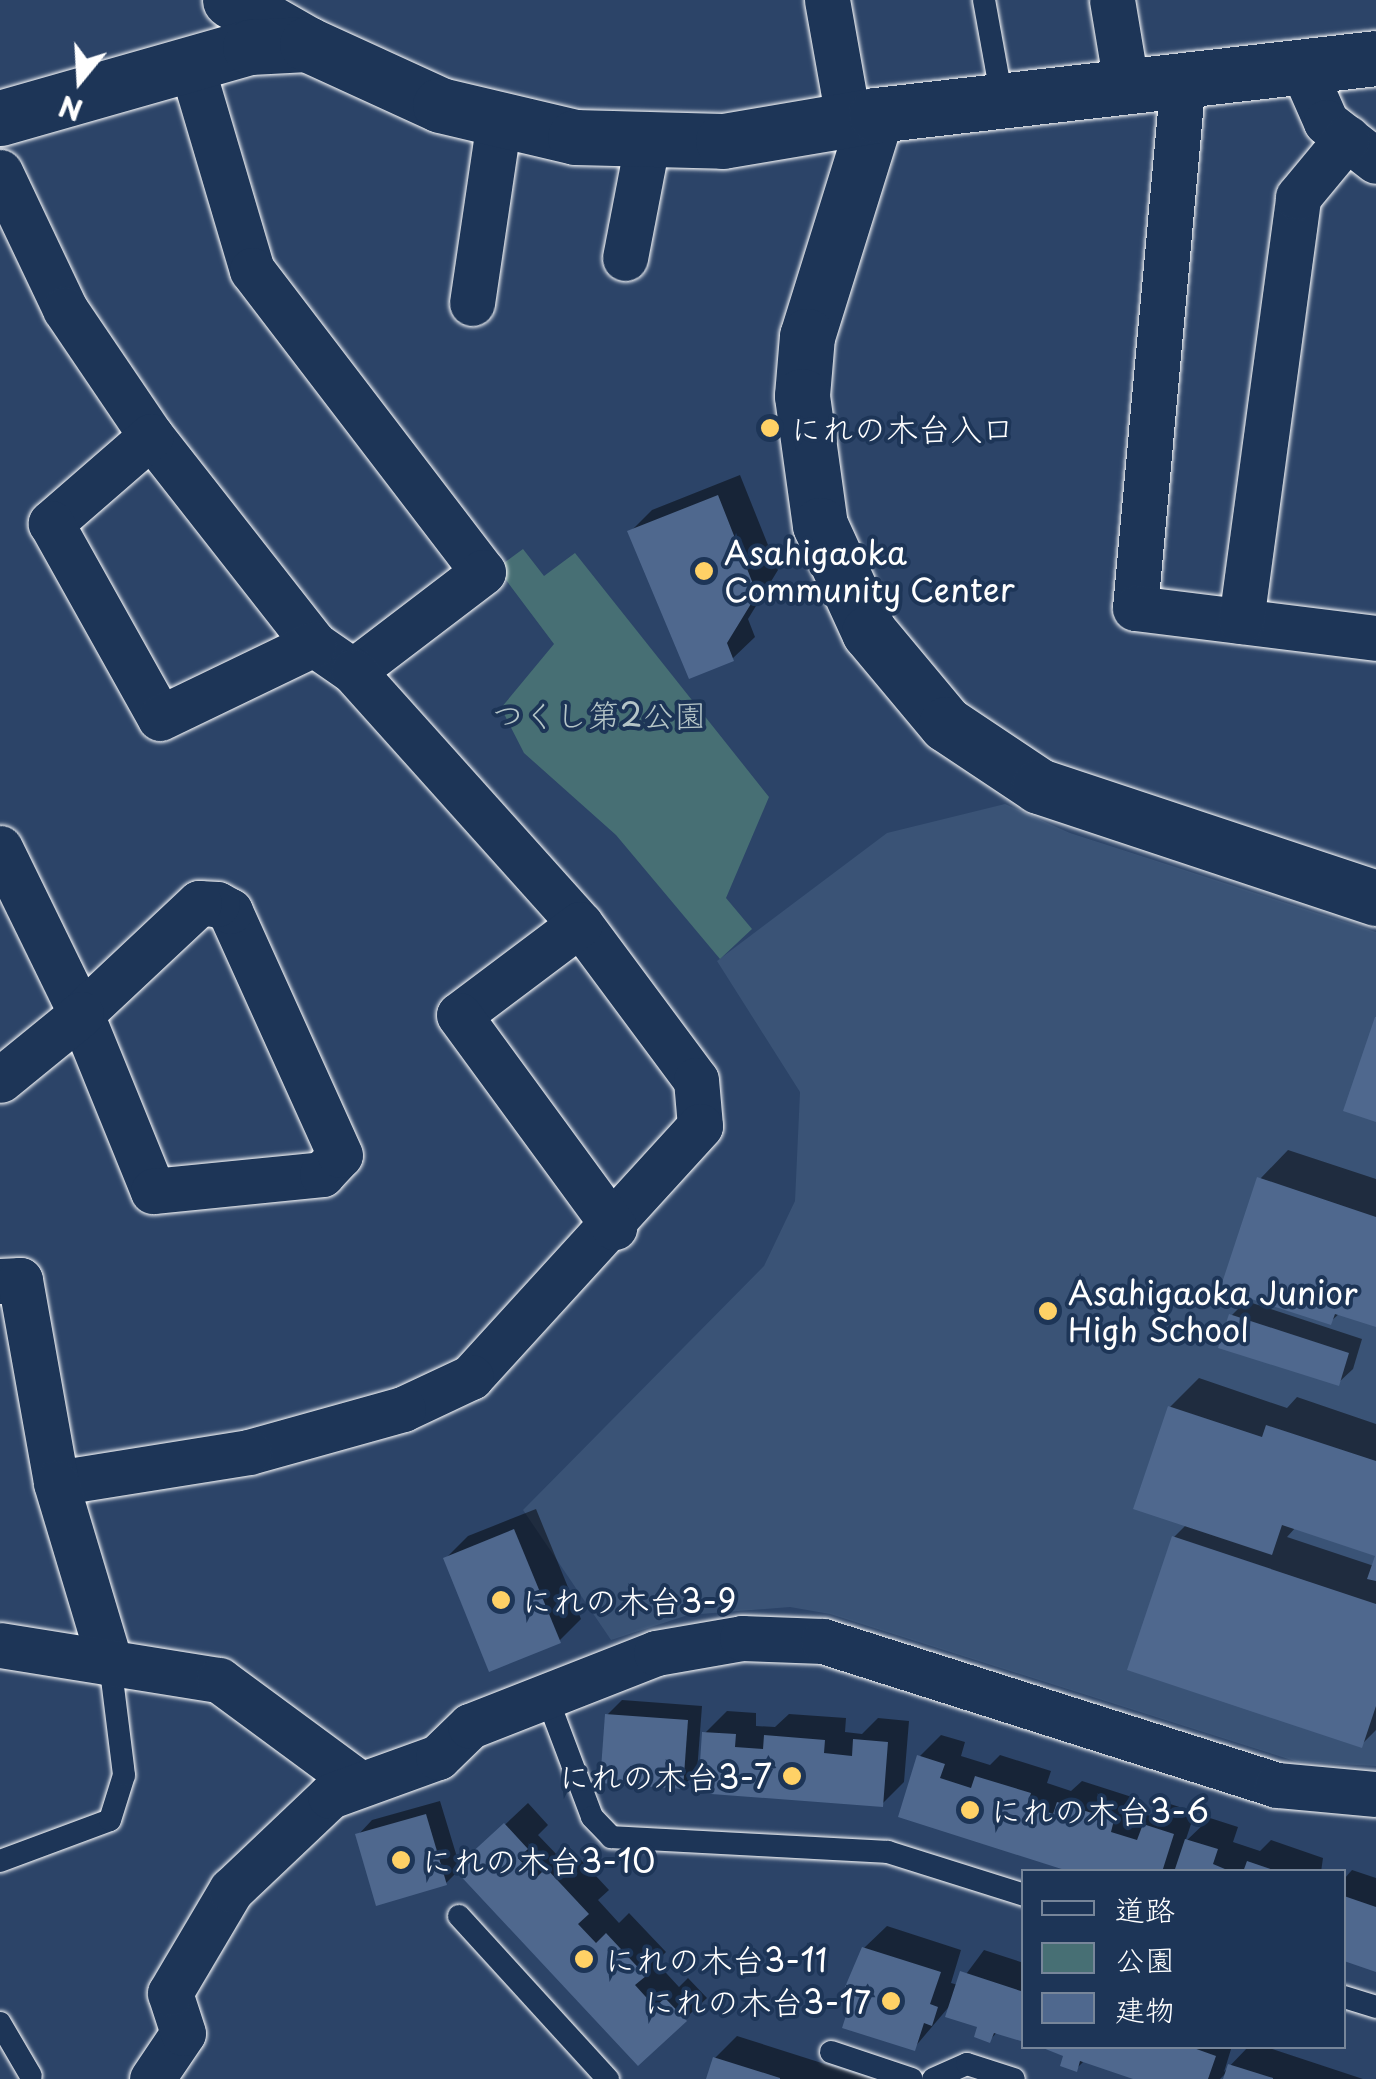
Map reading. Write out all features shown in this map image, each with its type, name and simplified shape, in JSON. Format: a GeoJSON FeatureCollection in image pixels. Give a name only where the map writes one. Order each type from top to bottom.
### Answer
{"type":"FeatureCollection","features":[{"type":"Feature","properties":{"kind":"street"},"geometry":{"type":"LineString","coordinates":[[230,0],[307,44],[440,104],[575,137],[722,140],[1002,99],[1376,58]]}},
{"type":"Feature","properties":{"kind":"street"},"geometry":{"type":"LineString","coordinates":[[827,0],[862,117],[808,336],[802,396],[820,525],[869,632],[946,724],[1038,786],[1376,898]]}},
{"type":"Feature","properties":{"kind":"street"},"geometry":{"type":"LineString","coordinates":[[1112,0],[1126,84]]}},
{"type":"Feature","properties":{"kind":"street"},"geometry":{"type":"LineString","coordinates":[[0,118],[190,61],[250,47],[307,44]]}},
{"type":"Feature","properties":{"kind":"street"},"geometry":{"type":"LineString","coordinates":[[190,61],[252,270],[483,572],[353,671]]}},
{"type":"Feature","properties":{"kind":"street"},"geometry":{"type":"LineString","coordinates":[[1240,621],[1298,197],[1362,150],[1326,122],[1302,65]]}},
{"type":"Feature","properties":{"kind":"street"},"geometry":{"type":"LineString","coordinates":[[1183,78],[1136,608],[1376,638]]}},
{"type":"Feature","properties":{"kind":"street"},"geometry":{"type":"LineString","coordinates":[[472,302],[498,121]]}},
{"type":"Feature","properties":{"kind":"street"},"geometry":{"type":"LineString","coordinates":[[625,258],[648,139]]}},
{"type":"Feature","properties":{"kind":"street"},"geometry":{"type":"LineString","coordinates":[[0,172],[65,309],[150,436],[314,644],[353,671],[580,924],[696,1080],[700,1126],[614,1227],[471,1377],[403,1410],[249,1452],[56,1483]]}},
{"type":"Feature","properties":{"kind":"street"},"geometry":{"type":"LineString","coordinates":[[150,436],[51,523],[160,718],[314,644]]}},
{"type":"Feature","properties":{"kind":"street"},"geometry":{"type":"LineString","coordinates":[[0,848],[81,1014],[153,1191],[322,1174],[340,1155],[230,910],[199,903],[81,1014],[0,1080]]}},
{"type":"Feature","properties":{"kind":"street"},"geometry":{"type":"LineString","coordinates":[[580,924],[459,1014],[614,1227]]}},
{"type":"Feature","properties":{"kind":"street"},"geometry":{"type":"LineString","coordinates":[[0,1282],[20,1280],[56,1483],[110,1663]]}},
{"type":"Feature","properties":{"kind":"street"},"geometry":{"type":"LineString","coordinates":[[152,2079],[183,2033],[170,1994],[231,1890],[330,1796],[438,1758],[470,1726],[656,1653],[704,1642],[823,1641],[1277,1785],[1376,1794]]}},
{"type":"Feature","properties":{"kind":"street"},"geometry":{"type":"LineString","coordinates":[[0,1645],[219,1680],[360,1784]]}},
{"type":"Feature","properties":{"kind":"lane"},"geometry":{"type":"LineString","coordinates":[[984,0],[1002,99]]}},
{"type":"Feature","properties":{"kind":"lane"},"geometry":{"type":"LineString","coordinates":[[0,1861],[110,1820],[124,1775],[110,1663]]}},
{"type":"Feature","properties":{"kind":"lane"},"geometry":{"type":"LineString","coordinates":[[546,1695],[592,1817],[611,1837],[888,1852],[1021,1894]]}},
{"type":"Feature","properties":{"kind":"lane"},"geometry":{"type":"LineString","coordinates":[[459,1916],[608,2079]]}},
{"type":"Feature","properties":{"kind":"lane"},"geometry":{"type":"LineString","coordinates":[[1346,1997],[1376,2007]]}},
{"type":"Feature","properties":{"kind":"lane"},"geometry":{"type":"LineString","coordinates":[[0,2023],[30,2076]]}},
{"type":"Feature","properties":{"kind":"lane"},"geometry":{"type":"LineString","coordinates":[[832,2052],[912,2079]]}},
{"type":"Feature","properties":{"kind":"lane"},"geometry":{"type":"LineString","coordinates":[[932,2079],[967,2064],[1014,2079]]}},
{"type":"Feature","properties":{"kind":"shaded area","name":"Asahigaoka Junior High School"},"geometry":{"type":"Polygon","coordinates":[[[1005,804],[1070,833],[1376,932],[1376,1766],[1298,1762],[830,1614],[790,1607],[688,1615],[611,1640],[523,1510],[764,1266],[795,1201],[800,1092],[717,961],[887,833],[1005,804]]]}},
{"type":"Feature","properties":{"kind":"green space","name":"つくし第2公園"},"geometry":{"type":"Polygon","coordinates":[[[523,549],[544,576],[575,553],[769,797],[726,898],[752,929],[720,959],[616,835],[524,753],[501,708],[554,644],[497,568],[523,549]]]}},
{"type":"Feature","properties":{"kind":"building"},"geometry":{"type":"Polygon","coordinates":[[[718,495],[757,594],[727,643],[734,661],[689,679],[627,531],[718,495]]]}},
{"type":"Feature","properties":{"kind":"building"},"geometry":{"type":"Polygon","coordinates":[[[1376,1017],[1376,1122],[1343,1111],[1376,1017]]]}},
{"type":"Feature","properties":{"kind":"building"},"geometry":{"type":"Polygon","coordinates":[[[1257,1177],[1376,1217],[1376,1327],[1335,1314],[1331,1325],[1220,1289],[1257,1177]]]}},
{"type":"Feature","properties":{"kind":"building"},"geometry":{"type":"Polygon","coordinates":[[[1229,1314],[1349,1353],[1339,1386],[1218,1348],[1229,1314]]]}},
{"type":"Feature","properties":{"kind":"building"},"geometry":{"type":"Polygon","coordinates":[[[1168,1406],[1262,1437],[1266,1425],[1376,1461],[1376,1581],[1367,1579],[1375,1556],[1282,1525],[1272,1555],[1133,1509],[1168,1406]]]}},
{"type":"Feature","properties":{"kind":"building","name":"にれの木台3-9"},"geometry":{"type":"Polygon","coordinates":[[[514,1529],[561,1643],[489,1672],[443,1558],[514,1529]]]}},
{"type":"Feature","properties":{"kind":"building"},"geometry":{"type":"Polygon","coordinates":[[[1172,1536],[1376,1604],[1376,1706],[1362,1748],[1127,1670],[1172,1536]]]}},
{"type":"Feature","properties":{"kind":"building"},"geometry":{"type":"Polygon","coordinates":[[[605,1714],[688,1720],[683,1789],[600,1783],[605,1714]]]}},
{"type":"Feature","properties":{"kind":"building","name":"にれの木台3-7"},"geometry":{"type":"Polygon","coordinates":[[[702,1732],[736,1734],[735,1747],[763,1749],[764,1735],[825,1740],[824,1753],[852,1756],[853,1739],[888,1742],[883,1807],[698,1793],[702,1732]]]}},
{"type":"Feature","properties":{"kind":"building","name":"にれの木台3-6"},"geometry":{"type":"Polygon","coordinates":[[[917,1755],[945,1764],[940,1778],[971,1788],[975,1776],[1031,1793],[1027,1805],[1053,1814],[1057,1802],[1114,1820],[1111,1832],[1137,1840],[1143,1824],[1174,1834],[1163,1869],[1062,1869],[898,1817],[917,1755]]]}},
{"type":"Feature","properties":{"kind":"building","name":"にれの木台3-10"},"geometry":{"type":"Polygon","coordinates":[[[426,1814],[447,1885],[376,1906],[355,1834],[426,1814]]]}},
{"type":"Feature","properties":{"kind":"building","name":"にれの木台3-11"},"geometry":{"type":"Polygon","coordinates":[[[504,1823],[528,1849],[518,1858],[536,1878],[546,1868],[589,1914],[578,1924],[596,1943],[606,1933],[646,1976],[635,1985],[655,2007],[665,1998],[687,2021],[638,2066],[454,1869],[504,1823]]]}},
{"type":"Feature","properties":{"kind":"building"},"geometry":{"type":"Polygon","coordinates":[[[1185,1839],[1218,1849],[1213,1864],[1225,1869],[1175,1869],[1185,1839]]]}},
{"type":"Feature","properties":{"kind":"building"},"geometry":{"type":"Polygon","coordinates":[[[1247,1861],[1270,1869],[1244,1869],[1247,1861]]]}},
{"type":"Feature","properties":{"kind":"building"},"geometry":{"type":"Polygon","coordinates":[[[1346,1897],[1376,1907],[1376,1972],[1346,1962],[1346,1897]]]}},
{"type":"Feature","properties":{"kind":"building","name":"にれの木台3-17"},"geometry":{"type":"Polygon","coordinates":[[[862,1947],[941,1972],[930,2004],[938,2007],[932,2026],[924,2023],[915,2051],[842,2028],[852,1997],[842,1994],[862,1947]]]}},
{"type":"Feature","properties":{"kind":"building"},"geometry":{"type":"Polygon","coordinates":[[[960,1971],[1021,1991],[1021,2041],[994,2033],[990,2043],[974,2037],[977,2027],[945,2017],[960,1971]]]}},
{"type":"Feature","properties":{"kind":"building"},"geometry":{"type":"Polygon","coordinates":[[[1046,2049],[1196,2049],[1216,2056],[1208,2079],[1133,2079],[1080,2061],[1077,2072],[1060,2066],[1063,2056],[1046,2049]]]}},
{"type":"Feature","properties":{"kind":"building"},"geometry":{"type":"Polygon","coordinates":[[[713,2057],[780,2078],[780,2079],[706,2079],[713,2057]]]}},
{"type":"Feature","properties":{"kind":"building"},"geometry":{"type":"Polygon","coordinates":[[[1228,2064],[1273,2078],[1273,2079],[1223,2079],[1228,2064]]]}},
{"type":"Feature","properties":{"kind":"place","name":"にれの木台入口"},"geometry":{"type":"Point","coordinates":[770,428]}},
{"type":"Feature","properties":{"kind":"place","name":"Asahigaoka Community Center"},"geometry":{"type":"Point","coordinates":[704,571]}},
{"type":"Feature","properties":{"kind":"place","name":"Asahigaoka Junior High School"},"geometry":{"type":"Point","coordinates":[1048,1311]}},
{"type":"Feature","properties":{"kind":"place","name":"にれの木台3-9"},"geometry":{"type":"Point","coordinates":[501,1600]}},
{"type":"Feature","properties":{"kind":"place","name":"にれの木台3-7"},"geometry":{"type":"Point","coordinates":[792,1776]}},
{"type":"Feature","properties":{"kind":"place","name":"にれの木台3-6"},"geometry":{"type":"Point","coordinates":[970,1810]}},
{"type":"Feature","properties":{"kind":"place","name":"にれの木台3-10"},"geometry":{"type":"Point","coordinates":[401,1860]}},
{"type":"Feature","properties":{"kind":"place","name":"にれの木台3-11"},"geometry":{"type":"Point","coordinates":[584,1959]}},
{"type":"Feature","properties":{"kind":"place","name":"にれの木台3-17"},"geometry":{"type":"Point","coordinates":[891,2001]}}]}
